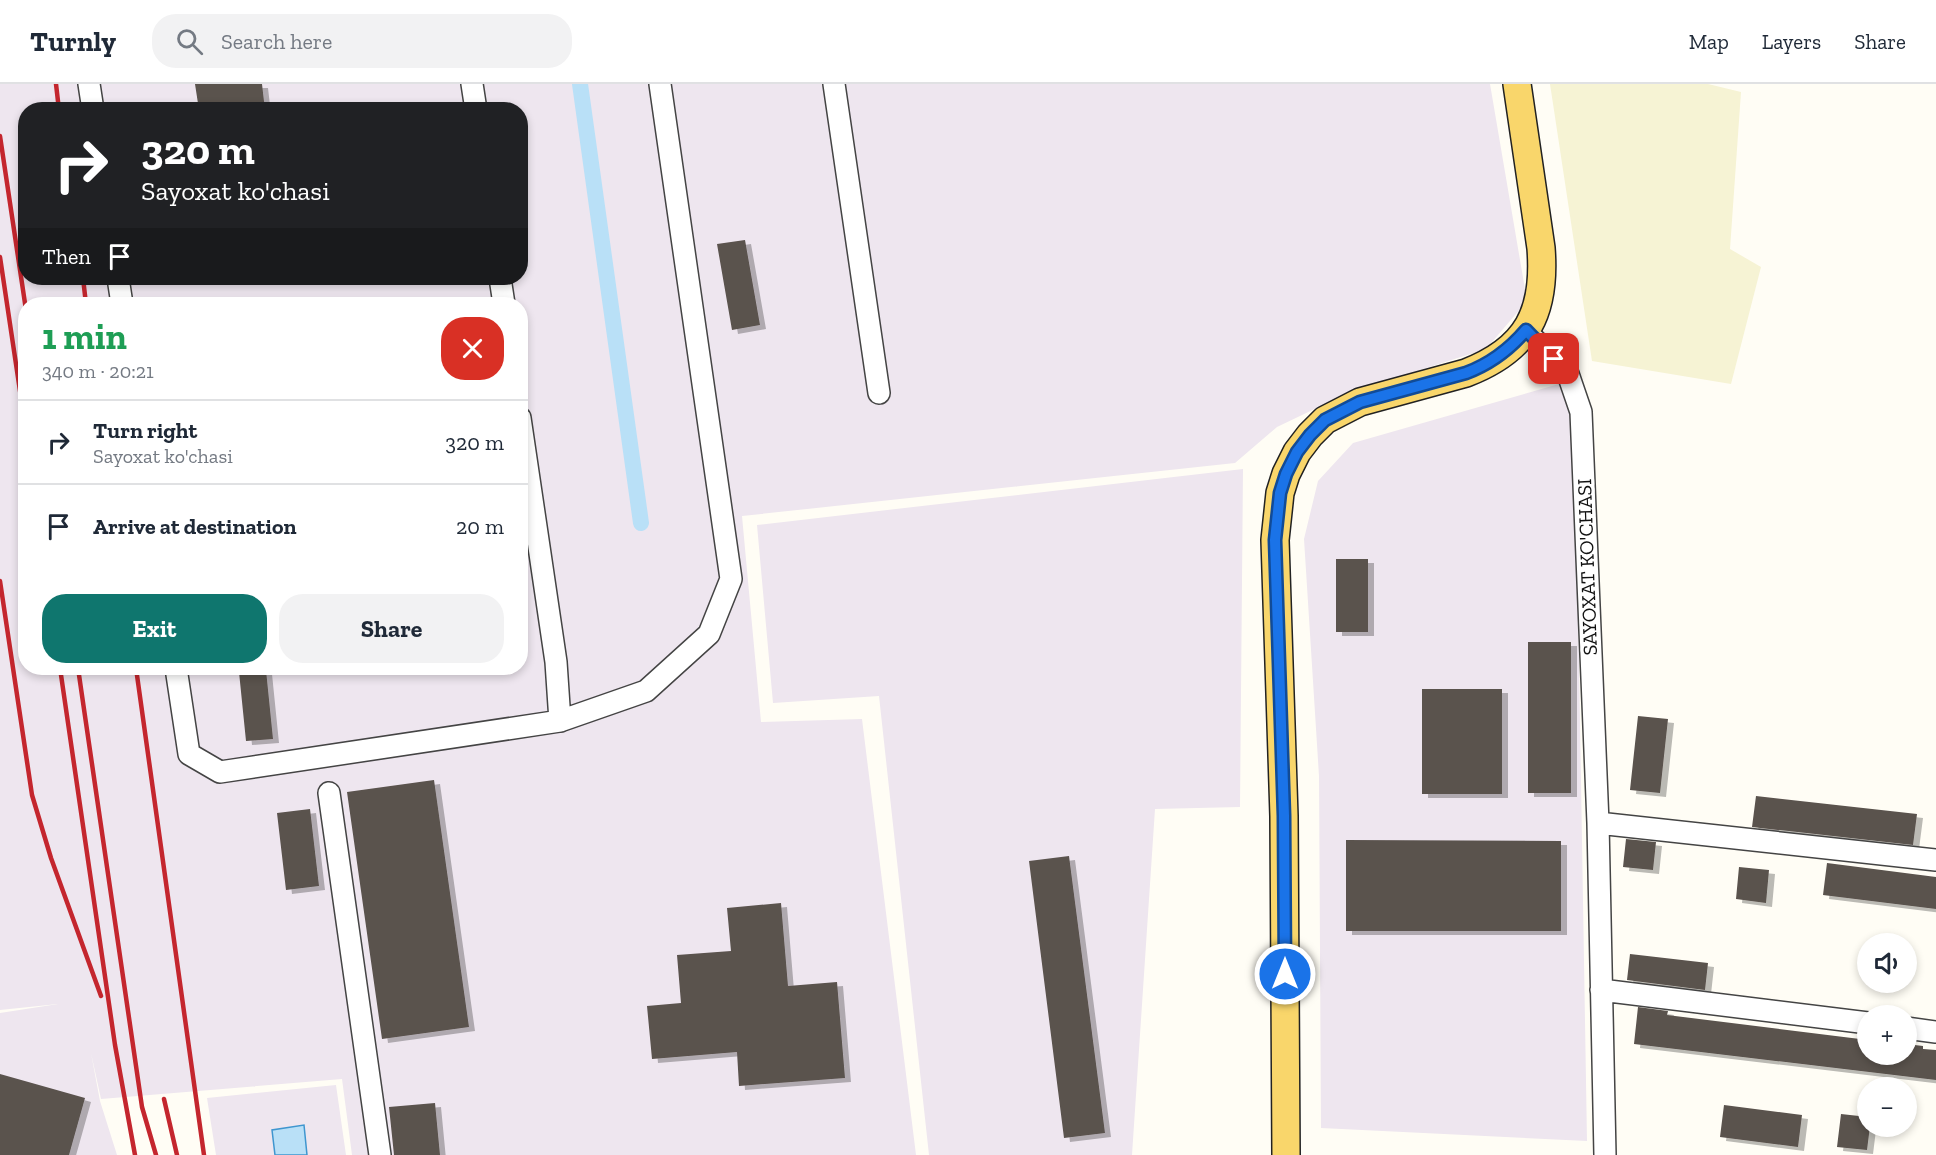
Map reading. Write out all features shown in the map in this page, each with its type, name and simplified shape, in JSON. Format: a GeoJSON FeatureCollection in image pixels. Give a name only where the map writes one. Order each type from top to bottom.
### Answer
{"type":"FeatureCollection","features":[{"type":"Feature","properties":{"kind":"main road"},"geometry":{"type":"LineString","coordinates":[[1286,1155],[1284,816],[1275,540],[1280,493],[1297,452],[1325,420],[1360,402],[1466,373],[1482,366],[1505,351],[1526,330],[1539,302],[1543,270],[1517,84]]}},
{"type":"Feature","properties":{"kind":"street"},"geometry":{"type":"LineString","coordinates":[[89,84],[92,102]]}},
{"type":"Feature","properties":{"kind":"street"},"geometry":{"type":"LineString","coordinates":[[472,84],[475,102]]}},
{"type":"Feature","properties":{"kind":"street"},"geometry":{"type":"LineString","coordinates":[[177,675],[189,754],[220,772],[560,721],[646,691],[708,634],[731,579],[660,84]]}},
{"type":"Feature","properties":{"kind":"street"},"geometry":{"type":"LineString","coordinates":[[834,84],[879,393]]}},
{"type":"Feature","properties":{"kind":"street","name":"SAYOXAT KO'CHASI"},"geometry":{"type":"LineString","coordinates":[[1526,330],[1568,374],[1581,412],[1598,823],[1605,1155]]}},
{"type":"Feature","properties":{"kind":"street"},"geometry":{"type":"LineString","coordinates":[[528,472],[556,662],[560,721]]}},
{"type":"Feature","properties":{"kind":"street"},"geometry":{"type":"LineString","coordinates":[[329,793],[380,1155]]}},
{"type":"Feature","properties":{"kind":"street"},"geometry":{"type":"LineString","coordinates":[[1598,823],[1936,860]]}},
{"type":"Feature","properties":{"kind":"street"},"geometry":{"type":"LineString","coordinates":[[1601,990],[1857,1022]]}},
{"type":"Feature","properties":{"kind":"street"},"geometry":{"type":"LineString","coordinates":[[1917,1029],[1936,1032]]}},
{"type":"Feature","properties":{"kind":"shaded area"},"geometry":{"type":"Polygon","coordinates":[[[0,84],[1490,84],[1527,301],[1486,349],[1348,393],[1277,427],[1235,463],[742,516],[761,722],[862,719],[916,1155],[352,1155],[342,1079],[101,1099],[91,1053],[100,1101],[117,1155],[0,1155],[0,1013],[58,1004],[0,1010],[0,84]]]}},
{"type":"Feature","properties":{"kind":"shaded area"},"geometry":{"type":"Polygon","coordinates":[[[1550,84],[1708,84],[1741,92],[1730,249],[1761,267],[1731,384],[1592,361],[1550,84]]]}},
{"type":"Feature","properties":{"kind":"shaded area"},"geometry":{"type":"Polygon","coordinates":[[[1566,382],[1575,420],[1587,1141],[1321,1128],[1319,776],[1304,539],[1318,481],[1353,443],[1566,382]]]}},
{"type":"Feature","properties":{"kind":"shaded area"},"geometry":{"type":"Polygon","coordinates":[[[1243,469],[1240,807],[1155,809],[1132,1155],[929,1155],[879,696],[773,703],[757,525],[1243,469]]]}},
{"type":"Feature","properties":{"kind":"shaded area"},"geometry":{"type":"Polygon","coordinates":[[[336,1085],[346,1155],[216,1155],[207,1098],[336,1085]]]}},
{"type":"Feature","properties":{"kind":"water"},"geometry":{"type":"Polygon","coordinates":[[[304,1125],[307,1155],[275,1155],[272,1130],[304,1125]]]}},
{"type":"Feature","properties":{"kind":"building"},"geometry":{"type":"Polygon","coordinates":[[[195,84],[262,84],[264,102],[198,102],[195,84]]]}},
{"type":"Feature","properties":{"kind":"building"},"geometry":{"type":"Polygon","coordinates":[[[745,240],[760,325],[732,330],[717,244],[745,240]]]}},
{"type":"Feature","properties":{"kind":"building"},"geometry":{"type":"Polygon","coordinates":[[[1336,559],[1368,559],[1368,632],[1336,632],[1336,559]]]}},
{"type":"Feature","properties":{"kind":"building"},"geometry":{"type":"Polygon","coordinates":[[[1528,642],[1571,642],[1571,793],[1528,793],[1528,642]]]}},
{"type":"Feature","properties":{"kind":"building"},"geometry":{"type":"Polygon","coordinates":[[[239,675],[267,675],[273,739],[246,741],[239,675]]]}},
{"type":"Feature","properties":{"kind":"building"},"geometry":{"type":"Polygon","coordinates":[[[1422,689],[1502,689],[1502,794],[1422,794],[1422,689]]]}},
{"type":"Feature","properties":{"kind":"building"},"geometry":{"type":"Polygon","coordinates":[[[1638,716],[1668,719],[1660,793],[1630,790],[1638,716]]]}},
{"type":"Feature","properties":{"kind":"building"},"geometry":{"type":"Polygon","coordinates":[[[434,780],[469,1027],[382,1039],[347,792],[434,780]]]}},
{"type":"Feature","properties":{"kind":"building"},"geometry":{"type":"Polygon","coordinates":[[[1756,796],[1917,814],[1913,845],[1752,827],[1756,796]]]}},
{"type":"Feature","properties":{"kind":"building"},"geometry":{"type":"Polygon","coordinates":[[[310,809],[319,886],[286,890],[277,813],[310,809]]]}},
{"type":"Feature","properties":{"kind":"building"},"geometry":{"type":"Polygon","coordinates":[[[1626,839],[1656,842],[1653,870],[1623,867],[1626,839]]]}},
{"type":"Feature","properties":{"kind":"building"},"geometry":{"type":"Polygon","coordinates":[[[1346,840],[1561,841],[1561,931],[1346,931],[1346,840]]]}},
{"type":"Feature","properties":{"kind":"building"},"geometry":{"type":"Polygon","coordinates":[[[1069,856],[1105,1133],[1064,1138],[1029,861],[1069,856]]]}},
{"type":"Feature","properties":{"kind":"building"},"geometry":{"type":"Polygon","coordinates":[[[1827,863],[1936,877],[1936,909],[1823,895],[1827,863]]]}},
{"type":"Feature","properties":{"kind":"building"},"geometry":{"type":"Polygon","coordinates":[[[1739,867],[1769,870],[1766,903],[1736,899],[1739,867]]]}},
{"type":"Feature","properties":{"kind":"building"},"geometry":{"type":"Polygon","coordinates":[[[781,903],[788,986],[837,982],[845,1078],[739,1086],[737,1052],[652,1059],[647,1006],[681,1003],[677,955],[731,951],[727,908],[781,903]]]}},
{"type":"Feature","properties":{"kind":"building"},"geometry":{"type":"Polygon","coordinates":[[[1630,954],[1708,963],[1705,990],[1627,980],[1630,954]]]}},
{"type":"Feature","properties":{"kind":"building"},"geometry":{"type":"Polygon","coordinates":[[[1638,1007],[1668,1011],[1667,1015],[1857,1039],[1857,1065],[1917,1065],[1917,1045],[1923,1046],[1923,1049],[1936,1050],[1936,1080],[1917,1077],[1634,1044],[1638,1007]]]}},
{"type":"Feature","properties":{"kind":"building"},"geometry":{"type":"Polygon","coordinates":[[[0,1074],[85,1098],[69,1155],[0,1155],[0,1074]]]}},
{"type":"Feature","properties":{"kind":"building"},"geometry":{"type":"Polygon","coordinates":[[[435,1103],[440,1155],[394,1155],[389,1107],[435,1103]]]}},
{"type":"Feature","properties":{"kind":"building"},"geometry":{"type":"Polygon","coordinates":[[[1724,1105],[1802,1115],[1798,1147],[1720,1137],[1724,1105]]]}},
{"type":"Feature","properties":{"kind":"building"},"geometry":{"type":"Polygon","coordinates":[[[1841,1114],[1857,1116],[1857,1137],[1869,1137],[1867,1150],[1837,1147],[1841,1114]]]}},
{"type":"Feature","properties":{"kind":"waterway"},"geometry":{"type":"LineString","coordinates":[[580,84],[641,523]]}},
{"type":"Feature","properties":{"kind":"railway"},"geometry":{"type":"LineString","coordinates":[[56,84],[58,102]]}},
{"type":"Feature","properties":{"kind":"railway"},"geometry":{"type":"LineString","coordinates":[[0,136],[18,256]]}},
{"type":"Feature","properties":{"kind":"railway"},"geometry":{"type":"LineString","coordinates":[[0,257],[18,377]]}},
{"type":"Feature","properties":{"kind":"railway"},"geometry":{"type":"LineString","coordinates":[[22,285],[24,297]]}},
{"type":"Feature","properties":{"kind":"railway"},"geometry":{"type":"LineString","coordinates":[[84,285],[85,297]]}},
{"type":"Feature","properties":{"kind":"railway"},"geometry":{"type":"LineString","coordinates":[[0,581],[32,795],[51,858],[101,996]]}},
{"type":"Feature","properties":{"kind":"railway"},"geometry":{"type":"LineString","coordinates":[[61,675],[115,1045],[135,1155]]}},
{"type":"Feature","properties":{"kind":"railway"},"geometry":{"type":"LineString","coordinates":[[79,675],[142,1107],[156,1155]]}},
{"type":"Feature","properties":{"kind":"railway"},"geometry":{"type":"LineString","coordinates":[[137,675],[204,1155]]}},
{"type":"Feature","properties":{"kind":"railway"},"geometry":{"type":"LineString","coordinates":[[164,1099],[177,1155]]}},
{"type":"Feature","properties":{"kind":"route"},"geometry":{"type":"LineString","coordinates":[[1285,974],[1284,816],[1275,540],[1276,516],[1286,474],[1297,452],[1325,420],[1360,402],[1466,373],[1482,366],[1505,351],[1526,330],[1554,359]]}}]}
